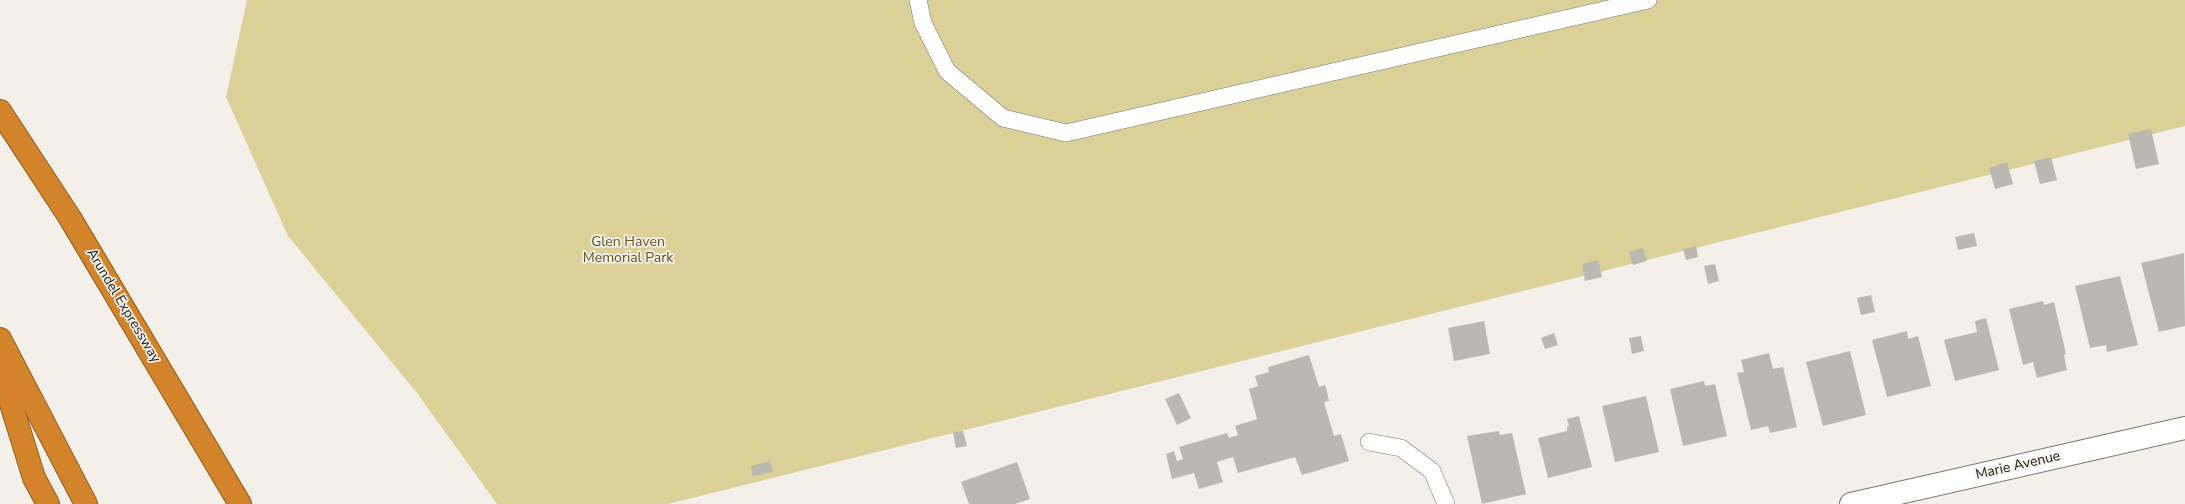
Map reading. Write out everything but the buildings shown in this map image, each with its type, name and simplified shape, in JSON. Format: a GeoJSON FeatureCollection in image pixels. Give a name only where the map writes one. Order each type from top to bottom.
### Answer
{"type":"FeatureCollection","features":[{"type":"Feature","properties":{"kind":"highway","name":"Arundel Expressway"},"geometry":{"type":"LineString","coordinates":[[0,111],[74,225],[240,504]]}},
{"type":"Feature","properties":{"kind":"highway"},"geometry":{"type":"LineString","coordinates":[[0,339],[86,504]]}},
{"type":"Feature","properties":{"kind":"highway"},"geometry":{"type":"LineString","coordinates":[[0,368],[34,478],[48,504]]}},
{"type":"Feature","properties":{"kind":"street","name":"Marie Avenue"},"geometry":{"type":"LineString","coordinates":[[1851,504],[2185,428]]}},
{"type":"Feature","properties":{"kind":"lane"},"geometry":{"type":"LineString","coordinates":[[918,0],[923,23],[947,71],[1003,118],[1066,133],[1648,0]]}},
{"type":"Feature","properties":{"kind":"lane"},"geometry":{"type":"LineString","coordinates":[[1369,442],[1401,448],[1432,471],[1446,504]]}},
{"type":"Feature","properties":{"kind":"green space","name":"Glen Haven Memorial Park"},"geometry":{"type":"Polygon","coordinates":[[[247,0],[2185,0],[2185,126],[668,504],[497,504],[417,393],[288,236],[226,97],[247,0]]]}}]}
